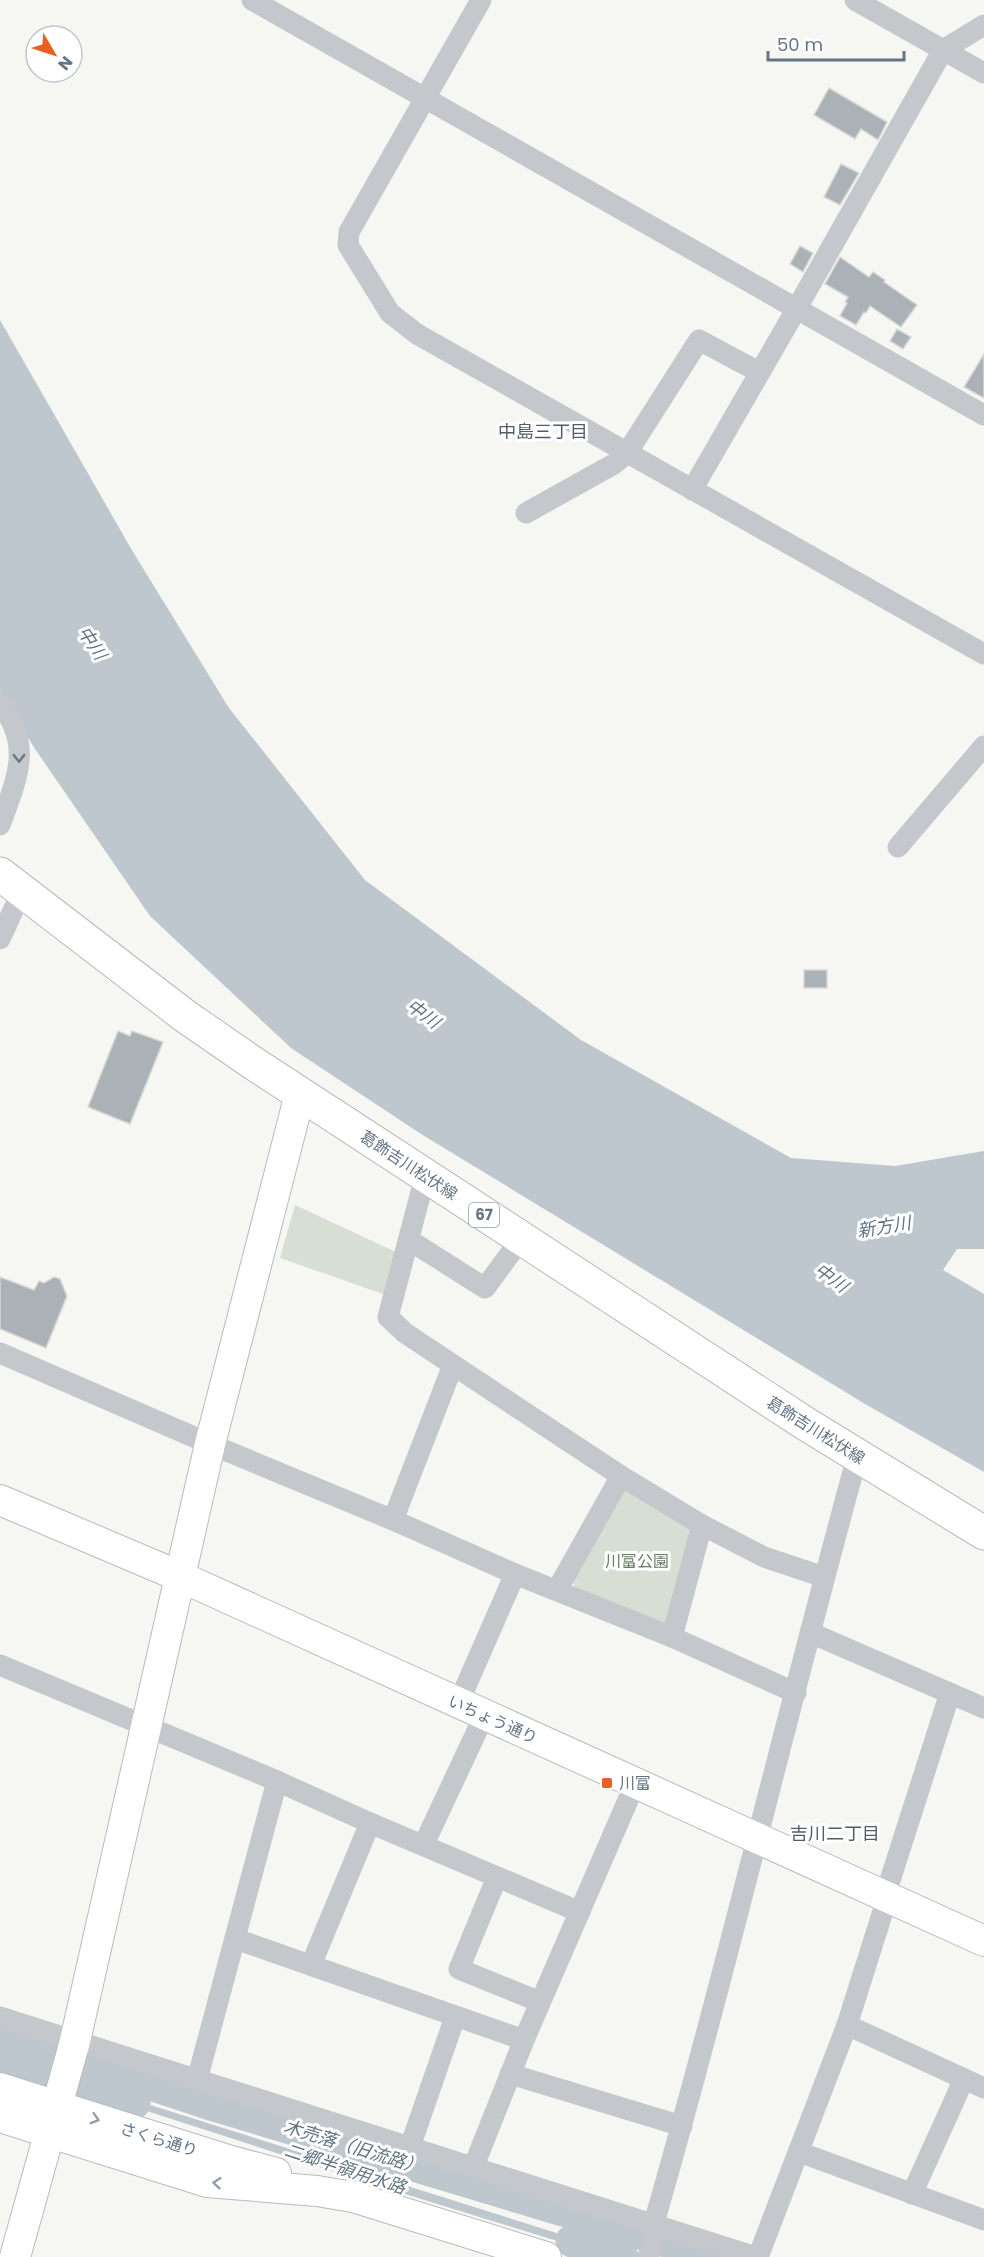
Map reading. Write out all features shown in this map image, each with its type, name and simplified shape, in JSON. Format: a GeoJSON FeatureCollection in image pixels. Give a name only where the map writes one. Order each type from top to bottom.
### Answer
{"type":"FeatureCollection","features":[{"type":"Feature","properties":{"kind":"main road","name":"葛飾吉川松伏線"},"geometry":{"type":"LineString","coordinates":[[11,882],[185,1016],[300,1094],[857,1457],[984,1533]]}},
{"type":"Feature","properties":{"kind":"street"},"geometry":{"type":"LineString","coordinates":[[252,0],[984,415]]}},
{"type":"Feature","properties":{"kind":"street"},"geometry":{"type":"LineString","coordinates":[[481,0],[349,232],[348,245],[355,260],[390,313],[417,334],[984,654]]}},
{"type":"Feature","properties":{"kind":"street"},"geometry":{"type":"LineString","coordinates":[[855,0],[984,73]]}},
{"type":"Feature","properties":{"kind":"street"},"geometry":{"type":"LineString","coordinates":[[692,490],[943,50],[984,25]]}},
{"type":"Feature","properties":{"kind":"street"},"geometry":{"type":"LineString","coordinates":[[526,513],[614,464],[627,453],[699,340],[759,372]]}},
{"type":"Feature","properties":{"kind":"street"},"geometry":{"type":"LineString","coordinates":[[0,704],[19,739],[20,766],[0,825]]}},
{"type":"Feature","properties":{"kind":"street"},"geometry":{"type":"LineString","coordinates":[[898,847],[984,746]]}},
{"type":"Feature","properties":{"kind":"street"},"geometry":{"type":"LineString","coordinates":[[0,939],[11,882]]}},
{"type":"Feature","properties":{"kind":"street"},"geometry":{"type":"LineString","coordinates":[[15,2257],[73,2046],[210,1444],[300,1094]]}},
{"type":"Feature","properties":{"kind":"street"},"geometry":{"type":"LineString","coordinates":[[430,1179],[421,1192],[388,1317],[405,1333],[453,1365],[621,1476],[702,1525],[758,1554],[824,1577]]}},
{"type":"Feature","properties":{"kind":"street"},"geometry":{"type":"LineString","coordinates":[[409,1240],[485,1288],[521,1239]]}},
{"type":"Feature","properties":{"kind":"street"},"geometry":{"type":"LineString","coordinates":[[0,1353],[515,1574],[672,1637],[796,1693]]}},
{"type":"Feature","properties":{"kind":"street"},"geometry":{"type":"LineString","coordinates":[[393,1520],[453,1365]]}},
{"type":"Feature","properties":{"kind":"street"},"geometry":{"type":"LineString","coordinates":[[648,2257],[857,1457]]}},
{"type":"Feature","properties":{"kind":"street"},"geometry":{"type":"LineString","coordinates":[[557,1590],[621,1476]]}},
{"type":"Feature","properties":{"kind":"street","name":"いちょう通り"},"geometry":{"type":"LineString","coordinates":[[0,1500],[179,1576],[984,1941]]}},
{"type":"Feature","properties":{"kind":"street"},"geometry":{"type":"LineString","coordinates":[[672,1637],[702,1525]]}},
{"type":"Feature","properties":{"kind":"street"},"geometry":{"type":"LineString","coordinates":[[458,1704],[515,1574]]}},
{"type":"Feature","properties":{"kind":"street"},"geometry":{"type":"LineString","coordinates":[[811,1633],[984,1708]]}},
{"type":"Feature","properties":{"kind":"street"},"geometry":{"type":"LineString","coordinates":[[1,1672],[145,1726],[580,1912]]}},
{"type":"Feature","properties":{"kind":"street"},"geometry":{"type":"LineString","coordinates":[[0,2017],[73,2046],[197,2080],[757,2257],[848,2025],[885,1908],[885,1896],[950,1693]]}},
{"type":"Feature","properties":{"kind":"street"},"geometry":{"type":"LineString","coordinates":[[424,1844],[484,1716]]}},
{"type":"Feature","properties":{"kind":"street"},"geometry":{"type":"LineString","coordinates":[[197,2080],[277,1781]]}},
{"type":"Feature","properties":{"kind":"street"},"geometry":{"type":"LineString","coordinates":[[473,2168],[540,2002],[635,1784]]}},
{"type":"Feature","properties":{"kind":"street"},"geometry":{"type":"LineString","coordinates":[[311,1965],[370,1823]]}},
{"type":"Feature","properties":{"kind":"street"},"geometry":{"type":"LineString","coordinates":[[497,1877],[459,1969],[540,2002]]}},
{"type":"Feature","properties":{"kind":"street"},"geometry":{"type":"LineString","coordinates":[[236,1939],[524,2040]]}},
{"type":"Feature","properties":{"kind":"street"},"geometry":{"type":"LineString","coordinates":[[410,2148],[455,2017]]}},
{"type":"Feature","properties":{"kind":"street"},"geometry":{"type":"LineString","coordinates":[[848,2025],[984,2088]]}},
{"type":"Feature","properties":{"kind":"street"},"geometry":{"type":"LineString","coordinates":[[510,2074],[682,2126]]}},
{"type":"Feature","properties":{"kind":"street"},"geometry":{"type":"LineString","coordinates":[[912,2194],[964,2079]]}},
{"type":"Feature","properties":{"kind":"street","name":"さくら通り"},"geometry":{"type":"LineString","coordinates":[[0,2088],[207,2182],[317,2191],[353,2197],[546,2257]]}},
{"type":"Feature","properties":{"kind":"street","name":"さくら通り"},"geometry":{"type":"LineString","coordinates":[[0,2117],[55,2112]]}},
{"type":"Feature","properties":{"kind":"street"},"geometry":{"type":"LineString","coordinates":[[799,2152],[984,2220]]}},
{"type":"Feature","properties":{"kind":"green space"},"geometry":{"type":"Polygon","coordinates":[[[295,1205],[398,1253],[386,1295],[280,1258],[295,1205]]]}},
{"type":"Feature","properties":{"kind":"green space","name":"川富公園"},"geometry":{"type":"Polygon","coordinates":[[[621,1488],[693,1525],[666,1626],[575,1588],[572,1579],[621,1488]]]}},
{"type":"Feature","properties":{"kind":"green space"},"geometry":{"type":"Polygon","coordinates":[[[0,2025],[50,2041],[37,2084],[0,2072],[0,2025]]]}},
{"type":"Feature","properties":{"kind":"water"},"geometry":{"type":"Polygon","coordinates":[[[0,320],[133,552],[229,708],[365,880],[581,1040],[791,1158],[895,1166],[984,1151],[984,1249],[957,1249],[943,1270],[984,1294],[984,1472],[865,1404],[421,1134],[291,1048],[150,916],[35,749],[0,692],[0,320]]]}},
{"type":"Feature","properties":{"kind":"water"},"geometry":{"type":"Polygon","coordinates":[[[0,2056],[43,2070],[41,2076],[0,2064],[0,2056]]]}},
{"type":"Feature","properties":{"kind":"water"},"geometry":{"type":"Polygon","coordinates":[[[93,2087],[617,2252],[616,2257],[609,2257],[360,2180],[91,2093],[93,2087]]]}},
{"type":"Feature","properties":{"kind":"building"},"geometry":{"type":"Polygon","coordinates":[[[829,88],[887,122],[878,140],[861,129],[855,139],[814,115],[829,88]]]}},
{"type":"Feature","properties":{"kind":"building"},"geometry":{"type":"Polygon","coordinates":[[[841,164],[859,173],[840,205],[824,197],[841,164]]]}},
{"type":"Feature","properties":{"kind":"building"},"geometry":{"type":"Polygon","coordinates":[[[800,246],[813,253],[803,272],[790,264],[800,246]]]}},
{"type":"Feature","properties":{"kind":"building"},"geometry":{"type":"Polygon","coordinates":[[[840,257],[869,277],[873,272],[917,305],[901,327],[870,306],[856,325],[840,316],[848,297],[825,284],[840,257]]]}},
{"type":"Feature","properties":{"kind":"building"},"geometry":{"type":"Polygon","coordinates":[[[897,329],[911,337],[903,349],[890,341],[897,329]]]}},
{"type":"Feature","properties":{"kind":"building"},"geometry":{"type":"Polygon","coordinates":[[[984,354],[984,398],[964,387],[984,354]]]}},
{"type":"Feature","properties":{"kind":"building"},"geometry":{"type":"Polygon","coordinates":[[[804,970],[827,970],[827,988],[804,988],[804,970]]]}},
{"type":"Feature","properties":{"kind":"building"},"geometry":{"type":"Polygon","coordinates":[[[118,1031],[130,1036],[132,1031],[163,1042],[130,1124],[88,1107],[118,1031]]]}},
{"type":"Feature","properties":{"kind":"building"},"geometry":{"type":"Polygon","coordinates":[[[0,1277],[34,1290],[39,1281],[44,1283],[54,1277],[60,1279],[67,1296],[46,1348],[0,1329],[0,1277]]]}},
{"type":"Feature","properties":{"kind":"waterway","name":"木売落（旧流路）"},"geometry":{"type":"LineString","coordinates":[[0,2034],[214,2105],[663,2240],[707,2257]]}},
{"type":"Feature","properties":{"kind":"waterway","name":"二郷半領用水路"},"geometry":{"type":"LineString","coordinates":[[0,2060],[134,2103]]}},
{"type":"Feature","properties":{"kind":"waterway","name":"二郷半領用水路"},"geometry":{"type":"LineString","coordinates":[[572,2241],[622,2257]]}},
{"type":"Feature","properties":{"kind":"place","name":"川富"},"geometry":{"type":"Point","coordinates":[607,1783]}},
{"type":"Feature","properties":{"kind":"district","name":"中島三丁目"},"geometry":{"type":"Point","coordinates":[543,432]}},
{"type":"Feature","properties":{"kind":"district","name":"吉川二丁目"},"geometry":{"type":"Point","coordinates":[835,1834]}},
{"type":"Feature","properties":{"kind":"water label","name":"中川"},"geometry":{"type":"Point","coordinates":[92,643]}},
{"type":"Feature","properties":{"kind":"water label","name":"中川"},"geometry":{"type":"Point","coordinates":[423,1014]}},
{"type":"Feature","properties":{"kind":"water label","name":"新方川"},"geometry":{"type":"Point","coordinates":[884,1227]}},
{"type":"Feature","properties":{"kind":"water label","name":"中川"},"geometry":{"type":"Point","coordinates":[831,1278]}}]}
